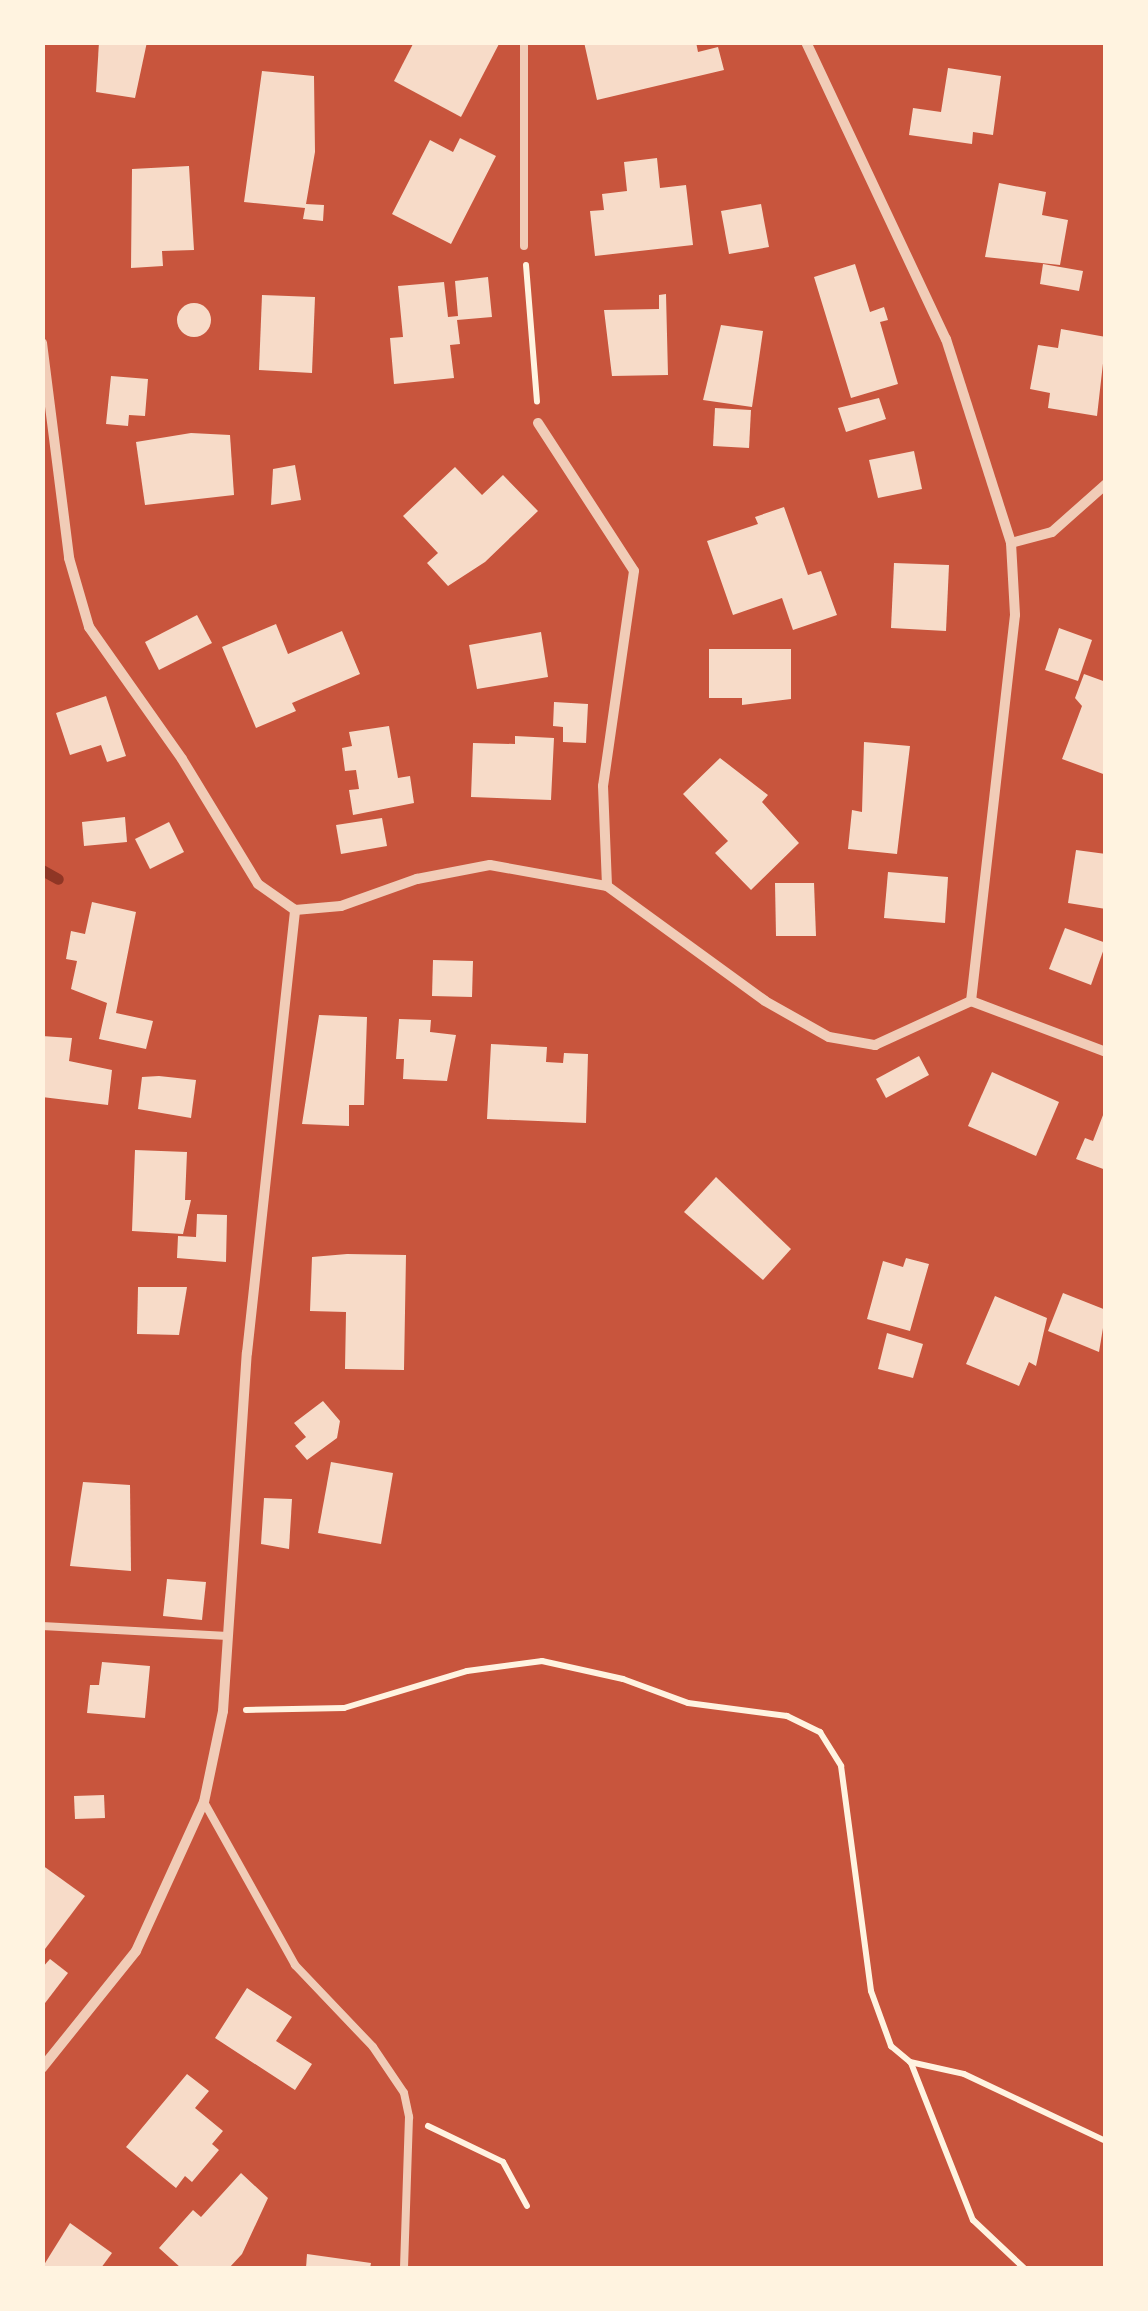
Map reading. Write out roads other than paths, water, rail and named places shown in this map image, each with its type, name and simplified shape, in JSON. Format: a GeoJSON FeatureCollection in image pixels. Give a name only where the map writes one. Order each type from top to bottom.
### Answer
{"type":"FeatureCollection","features":[{"type":"Feature","properties":{"kind":"street"},"geometry":{"type":"LineString","coordinates":[[806,42],[946,339],[1011,543],[1015,615],[972,1001]]}},
{"type":"Feature","properties":{"kind":"street"},"geometry":{"type":"LineString","coordinates":[[42,343],[69,558],[89,628],[182,758],[258,884],[295,910],[341,906],[416,879],[490,865],[608,886],[765,1002],[829,1037],[875,1045],[972,1001],[1106,1052]]}},
{"type":"Feature","properties":{"kind":"street"},"geometry":{"type":"LineString","coordinates":[[538,423],[634,571],[603,786],[608,886]]}},
{"type":"Feature","properties":{"kind":"street"},"geometry":{"type":"LineString","coordinates":[[1011,543],[1052,532],[1106,484]]}},
{"type":"Feature","properties":{"kind":"street"},"geometry":{"type":"LineString","coordinates":[[42,2068],[136,1951],[204,1802],[223,1711],[265,1159],[295,910]]}},
{"type":"Feature","properties":{"kind":"lane"},"geometry":{"type":"LineString","coordinates":[[524,42],[524,246]]}},
{"type":"Feature","properties":{"kind":"lane"},"geometry":{"type":"LineString","coordinates":[[42,1626],[228,1636]]}},
{"type":"Feature","properties":{"kind":"lane"},"geometry":{"type":"LineString","coordinates":[[204,1802],[270,1929],[294,1966],[394,2072],[410,2117],[404,2268]]}},
{"type":"Feature","properties":{"kind":"waterway"},"geometry":{"type":"LineString","coordinates":[[42,870],[58,879]]}}]}
